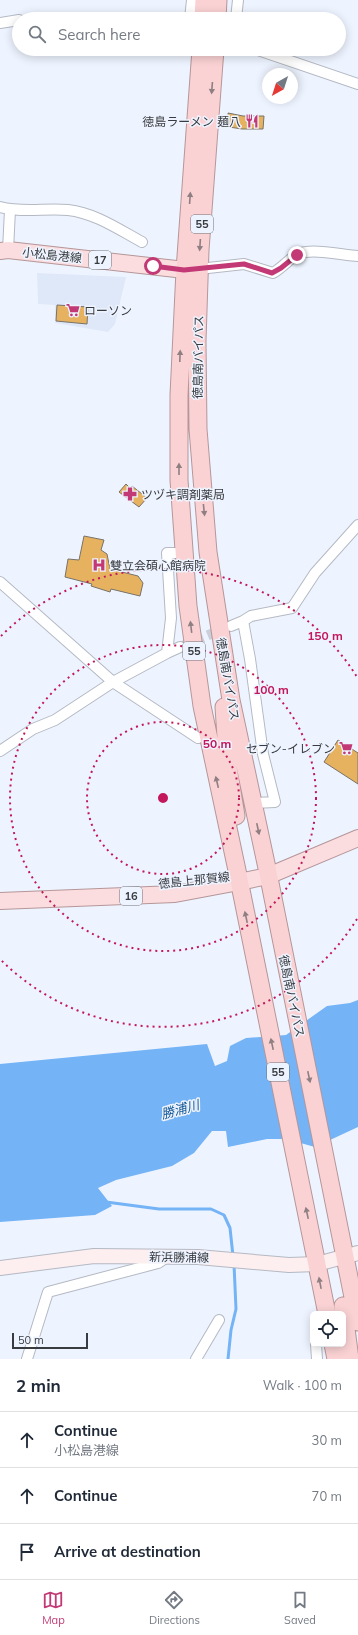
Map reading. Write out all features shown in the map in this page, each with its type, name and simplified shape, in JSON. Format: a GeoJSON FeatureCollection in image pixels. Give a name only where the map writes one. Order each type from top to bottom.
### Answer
{"type":"FeatureCollection","features":[{"type":"Feature","properties":{"kind":"highway"},"geometry":{"type":"LineString","coordinates":[[203,12],[204,0]]}},
{"type":"Feature","properties":{"kind":"highway"},"geometry":{"type":"LineString","coordinates":[[217,12],[218,0]]}},
{"type":"Feature","properties":{"kind":"highway","name":"徳島南バイパス"},"geometry":{"type":"LineString","coordinates":[[201,56],[192,269],[198,429],[208,552],[224,661],[349,1252],[358,1322]]}},
{"type":"Feature","properties":{"kind":"highway","name":"徳島南バイパス"},"geometry":{"type":"LineString","coordinates":[[214,56],[179,395],[179,480],[183,552],[202,706],[242,881],[326,1311]]}},
{"type":"Feature","properties":{"kind":"highway"},"geometry":{"type":"LineString","coordinates":[[224,661],[224,701],[228,767],[242,881]]}},
{"type":"Feature","properties":{"kind":"highway"},"geometry":{"type":"LineString","coordinates":[[349,1252],[339,1268],[338,1276],[347,1328],[350,1359]]}},
{"type":"Feature","properties":{"kind":"highway"},"geometry":{"type":"LineString","coordinates":[[334,1347],[336,1359]]}},
{"type":"Feature","properties":{"kind":"main road","name":"小松島港線"},"geometry":{"type":"LineString","coordinates":[[4,251],[192,269]]}},
{"type":"Feature","properties":{"kind":"main road","name":"徳島上那賀線"},"geometry":{"type":"LineString","coordinates":[[269,877],[358,830]]}},
{"type":"Feature","properties":{"kind":"main road","name":"徳島上那賀線"},"geometry":{"type":"LineString","coordinates":[[0,901],[175,894],[269,877],[358,838]]}},
{"type":"Feature","properties":{"kind":"main road","name":"新浜勝浦線"},"geometry":{"type":"LineString","coordinates":[[0,1268],[94,1256],[198,1257],[289,1265],[316,1257],[349,1252]]}},
{"type":"Feature","properties":{"kind":"street"},"geometry":{"type":"LineString","coordinates":[[191,12],[192,0]]}},
{"type":"Feature","properties":{"kind":"street"},"geometry":{"type":"LineString","coordinates":[[237,12],[238,0]]}},
{"type":"Feature","properties":{"kind":"street"},"geometry":{"type":"LineString","coordinates":[[0,23],[12,21]]}},
{"type":"Feature","properties":{"kind":"street"},"geometry":{"type":"LineString","coordinates":[[276,56],[358,84]]}},
{"type":"Feature","properties":{"kind":"street"},"geometry":{"type":"LineString","coordinates":[[0,207],[10,210],[67,210],[86,213],[142,242]]}},
{"type":"Feature","properties":{"kind":"street"},"geometry":{"type":"LineString","coordinates":[[4,251],[10,210]]}},
{"type":"Feature","properties":{"kind":"street"},"geometry":{"type":"LineString","coordinates":[[192,269],[244,264],[272,273],[281,268],[297,255],[307,252],[358,256]]}},
{"type":"Feature","properties":{"kind":"street"},"geometry":{"type":"LineString","coordinates":[[231,626],[251,616],[292,608],[315,573],[358,525]]}},
{"type":"Feature","properties":{"kind":"street"},"geometry":{"type":"LineString","coordinates":[[167,653],[171,618],[168,553],[183,552]]}},
{"type":"Feature","properties":{"kind":"street"},"geometry":{"type":"LineString","coordinates":[[0,582],[113,682],[198,738]]}},
{"type":"Feature","properties":{"kind":"street"},"geometry":{"type":"LineString","coordinates":[[243,621],[250,659],[263,754],[275,802],[253,803]]}},
{"type":"Feature","properties":{"kind":"street"},"geometry":{"type":"LineString","coordinates":[[0,751],[33,729],[55,720],[113,682],[180,647]]}},
{"type":"Feature","properties":{"kind":"street"},"geometry":{"type":"LineString","coordinates":[[27,1359],[48,1292],[158,1264],[167,1257]]}},
{"type":"Feature","properties":{"kind":"street"},"geometry":{"type":"LineString","coordinates":[[196,1359],[219,1320]]}},
{"type":"Feature","properties":{"kind":"street"},"geometry":{"type":"LineString","coordinates":[[316,1347],[317,1359]]}},
{"type":"Feature","properties":{"kind":"shaded area"},"geometry":{"type":"Polygon","coordinates":[[[37,273],[126,277],[115,324],[108,332],[55,323],[55,305],[38,304],[37,273]]]}},
{"type":"Feature","properties":{"kind":"water","name":"勝浦川"},"geometry":{"type":"Polygon","coordinates":[[[358,1000],[358,1127],[315,1147],[286,1139],[267,1139],[228,1147],[226,1131],[212,1131],[194,1153],[172,1166],[116,1180],[98,1188],[112,1206],[95,1215],[0,1222],[0,1064],[207,1044],[215,1066],[227,1061],[230,1046],[246,1038],[286,1035],[327,1006],[350,1003],[358,1000]]]}},
{"type":"Feature","properties":{"kind":"building"},"geometry":{"type":"Polygon","coordinates":[[[228,113],[243,116],[264,116],[263,129],[242,129],[229,127],[228,113]]]}},
{"type":"Feature","properties":{"kind":"building"},"geometry":{"type":"Polygon","coordinates":[[[57,305],[88,307],[87,324],[56,321],[57,305]]]}},
{"type":"Feature","properties":{"kind":"building"},"geometry":{"type":"Polygon","coordinates":[[[126,484],[130,488],[132,486],[147,498],[139,507],[119,492],[126,484]]]}},
{"type":"Feature","properties":{"kind":"building"},"geometry":{"type":"Polygon","coordinates":[[[84,536],[104,540],[101,550],[107,554],[110,569],[138,576],[143,583],[140,596],[111,589],[110,592],[91,586],[92,584],[65,577],[68,559],[79,560],[84,536]]]}},
{"type":"Feature","properties":{"kind":"building"},"geometry":{"type":"Polygon","coordinates":[[[338,740],[358,753],[358,784],[324,762],[338,740]]]}},
{"type":"Feature","properties":{"kind":"waterway"},"geometry":{"type":"LineString","coordinates":[[106,1202],[159,1209],[211,1209],[224,1215],[230,1228],[233,1256]]}},
{"type":"Feature","properties":{"kind":"waterway"},"geometry":{"type":"LineString","coordinates":[[228,1359],[231,1330],[236,1309],[234,1264]]}},
{"type":"Feature","properties":{"kind":"tunnel"},"geometry":{"type":"LineString","coordinates":[[180,647],[223,629]]}},
{"type":"Feature","properties":{"kind":"place","name":"徳島ラーメン 麺八"},"geometry":{"type":"Point","coordinates":[252,121]}},
{"type":"Feature","properties":{"kind":"place","name":"ローソン"},"geometry":{"type":"Point","coordinates":[73,310]}},
{"type":"Feature","properties":{"kind":"place","name":"ツヅキ調剤薬局"},"geometry":{"type":"Point","coordinates":[130,494]}},
{"type":"Feature","properties":{"kind":"place","name":"雙立会碩心館病院"},"geometry":{"type":"Point","coordinates":[99,565]}},
{"type":"Feature","properties":{"kind":"place","name":"セブン-イレブン"},"geometry":{"type":"Point","coordinates":[346,748]}},
{"type":"Feature","properties":{"kind":"route"},"geometry":{"type":"LineString","coordinates":[[153,266],[184,270],[244,264],[272,273],[281,268],[297,255]]}}]}
